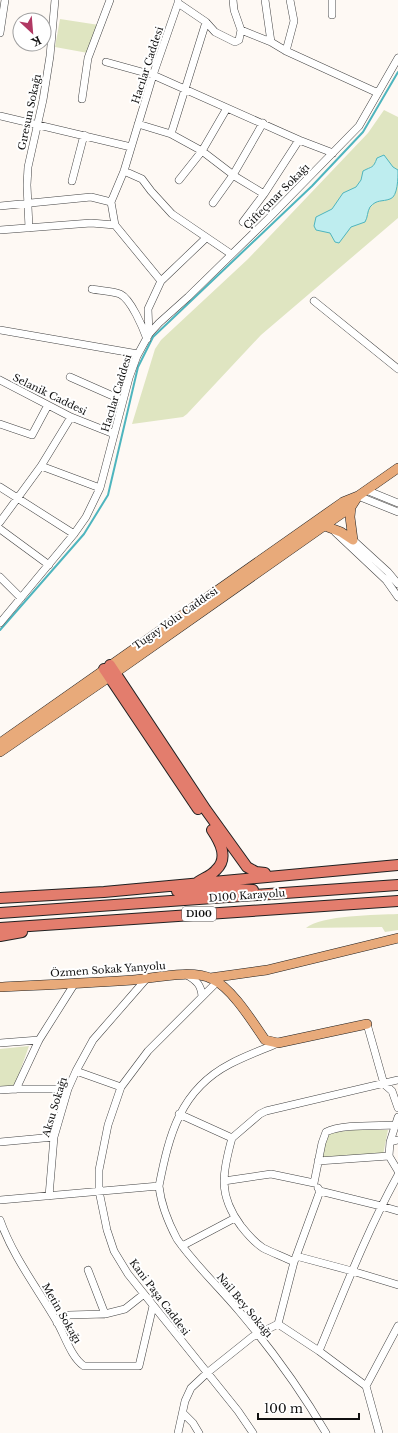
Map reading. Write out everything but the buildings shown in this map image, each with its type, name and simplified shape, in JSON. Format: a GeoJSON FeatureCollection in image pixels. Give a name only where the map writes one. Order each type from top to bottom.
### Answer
{"type":"FeatureCollection","features":[{"type":"Feature","properties":{"kind":"highway"},"geometry":{"type":"LineString","coordinates":[[109,671],[247,867],[256,872],[287,875]]}},
{"type":"Feature","properties":{"kind":"highway"},"geometry":{"type":"LineString","coordinates":[[109,671],[220,841],[223,856],[220,865],[216,870],[196,883]]}},
{"type":"Feature","properties":{"kind":"highway"},"geometry":{"type":"LineString","coordinates":[[104,892],[398,865]]}},
{"type":"Feature","properties":{"kind":"highway","name":"D100 Karayolu"},"geometry":{"type":"LineString","coordinates":[[0,913],[398,885]]}},
{"type":"Feature","properties":{"kind":"highway"},"geometry":{"type":"LineString","coordinates":[[0,898],[104,892],[234,889],[299,892]]}},
{"type":"Feature","properties":{"kind":"highway","name":"D100 Karayolu"},"geometry":{"type":"LineString","coordinates":[[0,928],[398,900]]}},
{"type":"Feature","properties":{"kind":"highway"},"geometry":{"type":"LineString","coordinates":[[0,936],[63,923]]}},
{"type":"Feature","properties":{"kind":"main road","name":"Tugay Yolu Caddesi"},"geometry":{"type":"LineString","coordinates":[[0,743],[299,544],[328,523],[343,502],[358,496],[398,468]]}},
{"type":"Feature","properties":{"kind":"main road","name":"Tugay Yolu Caddesi"},"geometry":{"type":"LineString","coordinates":[[0,752],[109,671],[351,507],[358,496]]}},
{"type":"Feature","properties":{"kind":"main road"},"geometry":{"type":"LineString","coordinates":[[351,507],[350,517],[353,540]]}},
{"type":"Feature","properties":{"kind":"main road"},"geometry":{"type":"LineString","coordinates":[[328,523],[353,540]]}},
{"type":"Feature","properties":{"kind":"main road","name":"Özmen Sokak Yanyolu"},"geometry":{"type":"LineString","coordinates":[[0,987],[187,975],[214,980],[267,970],[398,938]]}},
{"type":"Feature","properties":{"kind":"main road"},"geometry":{"type":"LineString","coordinates":[[214,980],[237,1001],[265,1040],[278,1043],[367,1024]]}},
{"type":"Feature","properties":{"kind":"street"},"geometry":{"type":"LineString","coordinates":[[0,28],[5,0]]}},
{"type":"Feature","properties":{"kind":"street","name":"Gıresun Sokağı"},"geometry":{"type":"LineString","coordinates":[[28,228],[28,167],[43,100],[50,56],[55,0]]}},
{"type":"Feature","properties":{"kind":"street"},"geometry":{"type":"LineString","coordinates":[[82,98],[88,58],[110,0]]}},
{"type":"Feature","properties":{"kind":"street"},"geometry":{"type":"LineString","coordinates":[[178,2],[206,22],[215,32],[235,42],[239,40],[241,30],[234,10],[233,0]]}},
{"type":"Feature","properties":{"kind":"street"},"geometry":{"type":"LineString","coordinates":[[265,0],[271,42]]}},
{"type":"Feature","properties":{"kind":"street"},"geometry":{"type":"LineString","coordinates":[[286,51],[294,21],[290,0]]}},
{"type":"Feature","properties":{"kind":"street"},"geometry":{"type":"LineString","coordinates":[[332,0],[332,15]]}},
{"type":"Feature","properties":{"kind":"street","name":"Hacılar Caddesi"},"geometry":{"type":"LineString","coordinates":[[111,202],[124,171],[153,75],[178,2]]}},
{"type":"Feature","properties":{"kind":"street"},"geometry":{"type":"LineString","coordinates":[[171,134],[206,22]]}},
{"type":"Feature","properties":{"kind":"street"},"geometry":{"type":"LineString","coordinates":[[241,30],[271,42],[286,51],[378,93]]}},
{"type":"Feature","properties":{"kind":"street","name":"Çifteçınar Sokağı"},"geometry":{"type":"LineString","coordinates":[[148,337],[159,323],[188,297],[268,219],[359,126],[398,58]]}},
{"type":"Feature","properties":{"kind":"street"},"geometry":{"type":"LineString","coordinates":[[106,62],[153,75],[264,123],[299,140],[333,153]]}},
{"type":"Feature","properties":{"kind":"street"},"geometry":{"type":"LineString","coordinates":[[179,180],[202,151],[227,108]]}},
{"type":"Feature","properties":{"kind":"street"},"geometry":{"type":"LineString","coordinates":[[0,116],[131,147]]}},
{"type":"Feature","properties":{"kind":"street"},"geometry":{"type":"LineString","coordinates":[[213,203],[233,175],[264,123]]}},
{"type":"Feature","properties":{"kind":"street"},"geometry":{"type":"LineString","coordinates":[[138,124],[171,134],[202,151],[233,175],[264,194]]}},
{"type":"Feature","properties":{"kind":"street"},"geometry":{"type":"LineString","coordinates":[[72,181],[84,136]]}},
{"type":"Feature","properties":{"kind":"street"},"geometry":{"type":"LineString","coordinates":[[243,222],[264,194],[299,140]]}},
{"type":"Feature","properties":{"kind":"street"},"geometry":{"type":"LineString","coordinates":[[124,171],[142,179],[172,214],[231,254]]}},
{"type":"Feature","properties":{"kind":"street"},"geometry":{"type":"LineString","coordinates":[[0,206],[91,198],[111,202],[115,225],[161,281]]}},
{"type":"Feature","properties":{"kind":"street"},"geometry":{"type":"LineString","coordinates":[[0,230],[91,223],[115,225]]}},
{"type":"Feature","properties":{"kind":"street"},"geometry":{"type":"LineString","coordinates":[[148,337],[148,309],[161,281],[206,238]]}},
{"type":"Feature","properties":{"kind":"street"},"geometry":{"type":"LineString","coordinates":[[92,289],[121,295],[132,308],[148,337]]}},
{"type":"Feature","properties":{"kind":"street"},"geometry":{"type":"LineString","coordinates":[[314,301],[398,369]]}},
{"type":"Feature","properties":{"kind":"street"},"geometry":{"type":"LineString","coordinates":[[0,330],[138,354]]}},
{"type":"Feature","properties":{"kind":"street","name":"Hacılar Caddesi"},"geometry":{"type":"LineString","coordinates":[[0,622],[49,565],[86,517],[100,488],[129,378],[138,354],[148,337]]}},
{"type":"Feature","properties":{"kind":"street"},"geometry":{"type":"LineString","coordinates":[[70,377],[122,400]]}},
{"type":"Feature","properties":{"kind":"street","name":"Selanik Caddesi"},"geometry":{"type":"LineString","coordinates":[[0,380],[71,417],[114,434]]}},
{"type":"Feature","properties":{"kind":"street"},"geometry":{"type":"LineString","coordinates":[[0,424],[32,435],[48,405]]}},
{"type":"Feature","properties":{"kind":"street"},"geometry":{"type":"LineString","coordinates":[[0,522],[41,466],[71,417]]}},
{"type":"Feature","properties":{"kind":"street"},"geometry":{"type":"LineString","coordinates":[[41,466],[100,488]]}},
{"type":"Feature","properties":{"kind":"street"},"geometry":{"type":"LineString","coordinates":[[0,487],[74,534]]}},
{"type":"Feature","properties":{"kind":"street"},"geometry":{"type":"LineString","coordinates":[[366,490],[398,503]]}},
{"type":"Feature","properties":{"kind":"street"},"geometry":{"type":"LineString","coordinates":[[358,496],[398,512]]}},
{"type":"Feature","properties":{"kind":"street"},"geometry":{"type":"LineString","coordinates":[[328,523],[386,580],[398,597]]}},
{"type":"Feature","properties":{"kind":"street"},"geometry":{"type":"LineString","coordinates":[[0,529],[49,565]]}},
{"type":"Feature","properties":{"kind":"street"},"geometry":{"type":"LineString","coordinates":[[353,540],[388,572],[398,584]]}},
{"type":"Feature","properties":{"kind":"street"},"geometry":{"type":"LineString","coordinates":[[0,577],[21,598]]}},
{"type":"Feature","properties":{"kind":"street"},"geometry":{"type":"LineString","coordinates":[[187,975],[196,980],[199,984],[202,996]]}},
{"type":"Feature","properties":{"kind":"street","name":"Aksu Sokağı"},"geometry":{"type":"LineString","coordinates":[[49,1196],[54,1137],[68,1089],[76,1071],[93,1040],[148,978]]}},
{"type":"Feature","properties":{"kind":"street","name":"Kani Paşa Caddesi"},"geometry":{"type":"LineString","coordinates":[[214,980],[202,996],[148,1051],[121,1087],[108,1125],[102,1149],[99,1170],[99,1191],[107,1230],[114,1251],[128,1274],[238,1411],[253,1433]]}},
{"type":"Feature","properties":{"kind":"street"},"geometry":{"type":"LineString","coordinates":[[16,1089],[39,1040],[75,983]]}},
{"type":"Feature","properties":{"kind":"street"},"geometry":{"type":"LineString","coordinates":[[367,1024],[384,1084],[392,1091],[398,1108]]}},
{"type":"Feature","properties":{"kind":"street"},"geometry":{"type":"LineString","coordinates":[[0,1043],[39,1040]]}},
{"type":"Feature","properties":{"kind":"street","name":"Nail Bey Sokağı"},"geometry":{"type":"LineString","coordinates":[[278,1043],[230,1064],[208,1078],[191,1096],[179,1114],[169,1142],[159,1186],[160,1197],[170,1226],[182,1246],[258,1334],[290,1376],[326,1433]]}},
{"type":"Feature","properties":{"kind":"street"},"geometry":{"type":"LineString","coordinates":[[76,1071],[121,1087]]}},
{"type":"Feature","properties":{"kind":"street"},"geometry":{"type":"LineString","coordinates":[[398,1080],[266,1111],[260,1114],[232,1138],[225,1165],[224,1181],[224,1189],[228,1205],[235,1218],[250,1238],[263,1247],[295,1259],[352,1271],[398,1285]]}},
{"type":"Feature","properties":{"kind":"street"},"geometry":{"type":"LineString","coordinates":[[0,1090],[68,1089]]}},
{"type":"Feature","properties":{"kind":"street"},"geometry":{"type":"LineString","coordinates":[[179,1114],[232,1138]]}},
{"type":"Feature","properties":{"kind":"street"},"geometry":{"type":"LineString","coordinates":[[398,1117],[395,1125],[394,1141],[389,1156],[398,1171]]}},
{"type":"Feature","properties":{"kind":"street"},"geometry":{"type":"LineString","coordinates":[[314,1183],[318,1160],[326,1132],[331,1129],[395,1125]]}},
{"type":"Feature","properties":{"kind":"street"},"geometry":{"type":"LineString","coordinates":[[0,1142],[54,1137]]}},
{"type":"Feature","properties":{"kind":"street"},"geometry":{"type":"LineString","coordinates":[[318,1160],[389,1156]]}},
{"type":"Feature","properties":{"kind":"street"},"geometry":{"type":"LineString","coordinates":[[224,1181],[271,1174],[314,1183],[320,1191],[398,1211]]}},
{"type":"Feature","properties":{"kind":"street"},"geometry":{"type":"LineString","coordinates":[[319,1351],[381,1206],[398,1175]]}},
{"type":"Feature","properties":{"kind":"street"},"geometry":{"type":"LineString","coordinates":[[0,1200],[159,1186]]}},
{"type":"Feature","properties":{"kind":"street"},"geometry":{"type":"LineString","coordinates":[[178,1433],[185,1401],[192,1388],[207,1373],[252,1337],[278,1324],[295,1259],[320,1191]]}},
{"type":"Feature","properties":{"kind":"street"},"geometry":{"type":"LineString","coordinates":[[182,1246],[235,1218]]}},
{"type":"Feature","properties":{"kind":"street","name":"Metin Sokağı"},"geometry":{"type":"LineString","coordinates":[[0,1220],[6,1238],[57,1323],[75,1357],[79,1363],[84,1366],[139,1366],[153,1306]]}},
{"type":"Feature","properties":{"kind":"street"},"geometry":{"type":"LineString","coordinates":[[88,1270],[104,1314]]}},
{"type":"Feature","properties":{"kind":"street"},"geometry":{"type":"LineString","coordinates":[[57,1323],[69,1315],[104,1314],[125,1309],[144,1294]]}},
{"type":"Feature","properties":{"kind":"street"},"geometry":{"type":"LineString","coordinates":[[278,1324],[319,1351],[366,1386],[380,1433]]}},
{"type":"Feature","properties":{"kind":"street"},"geometry":{"type":"LineString","coordinates":[[366,1386],[398,1326]]}},
{"type":"Feature","properties":{"kind":"street"},"geometry":{"type":"LineString","coordinates":[[183,1413],[193,1422],[199,1433]]}},
{"type":"Feature","properties":{"kind":"green space"},"geometry":{"type":"Polygon","coordinates":[[[60,19],[99,25],[88,53],[55,47],[60,19]]]}},
{"type":"Feature","properties":{"kind":"green space"},"geometry":{"type":"Polygon","coordinates":[[[384,110],[398,117],[398,218],[261,335],[187,414],[183,417],[132,424],[155,349],[161,340],[248,259],[368,133],[384,110]]]}},
{"type":"Feature","properties":{"kind":"green space"},"geometry":{"type":"Polygon","coordinates":[[[398,914],[398,930],[385,932],[382,927],[306,928],[324,920],[336,918],[398,914]]]}},
{"type":"Feature","properties":{"kind":"green space"},"geometry":{"type":"Polygon","coordinates":[[[29,1046],[15,1085],[0,1088],[0,1049],[29,1046]]]}},
{"type":"Feature","properties":{"kind":"green space"},"geometry":{"type":"Polygon","coordinates":[[[354,1130],[388,1130],[383,1155],[323,1158],[324,1139],[328,1133],[354,1130]]]}},
{"type":"Feature","properties":{"kind":"water"},"geometry":{"type":"Polygon","coordinates":[[[384,155],[393,167],[398,170],[395,195],[390,199],[373,204],[369,209],[365,222],[351,227],[339,243],[335,242],[330,233],[316,230],[314,226],[316,217],[332,209],[343,193],[356,187],[361,180],[363,171],[372,167],[377,158],[384,155]]]}},
{"type":"Feature","properties":{"kind":"waterway"},"geometry":{"type":"LineString","coordinates":[[0,630],[84,534],[108,495],[138,367],[153,337],[312,186],[363,132],[398,72]]}}]}
